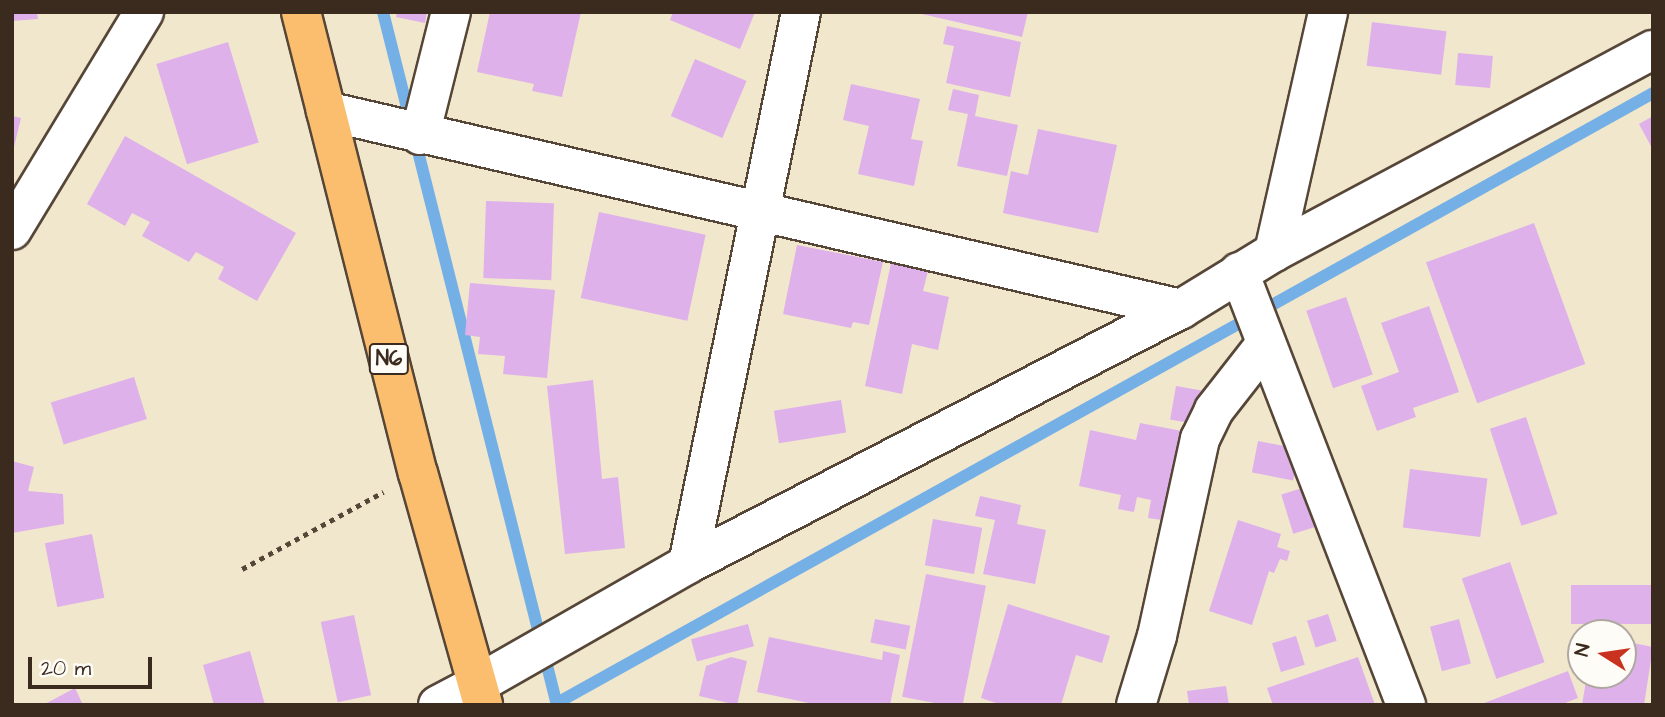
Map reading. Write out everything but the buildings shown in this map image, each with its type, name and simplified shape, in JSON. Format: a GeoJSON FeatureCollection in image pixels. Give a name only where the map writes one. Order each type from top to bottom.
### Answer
{"type":"FeatureCollection","features":[{"type":"Feature","properties":{"kind":"main road","name":"N6"},"geometry":{"type":"LineString","coordinates":[[301,12],[418,473],[481,694]]}},
{"type":"Feature","properties":{"kind":"street"},"geometry":{"type":"LineString","coordinates":[[12,230],[144,12]]}},
{"type":"Feature","properties":{"kind":"street"},"geometry":{"type":"LineString","coordinates":[[420,135],[451,12]]}},
{"type":"Feature","properties":{"kind":"street"},"geometry":{"type":"LineString","coordinates":[[688,564],[801,12]]}},
{"type":"Feature","properties":{"kind":"street"},"geometry":{"type":"LineString","coordinates":[[1274,252],[1328,12]]}},
{"type":"Feature","properties":{"kind":"street"},"geometry":{"type":"LineString","coordinates":[[438,705],[481,694],[688,564],[1181,309],[1274,252],[1653,50]]}},
{"type":"Feature","properties":{"kind":"street"},"geometry":{"type":"LineString","coordinates":[[326,111],[420,135],[762,210],[1181,309]]}},
{"type":"Feature","properties":{"kind":"street"},"geometry":{"type":"LineString","coordinates":[[1239,272],[1264,346],[1406,705]]}},
{"type":"Feature","properties":{"kind":"street"},"geometry":{"type":"LineString","coordinates":[[1136,705],[1157,636],[1200,439],[1214,410],[1264,346]]}},
{"type":"Feature","properties":{"kind":"path"},"geometry":{"type":"LineString","coordinates":[[242,569],[418,473]]}},
{"type":"Feature","properties":{"kind":"waterway"},"geometry":{"type":"LineString","coordinates":[[383,12],[557,705]]}},
{"type":"Feature","properties":{"kind":"waterway"},"geometry":{"type":"LineString","coordinates":[[557,703],[1653,93]]}}]}
